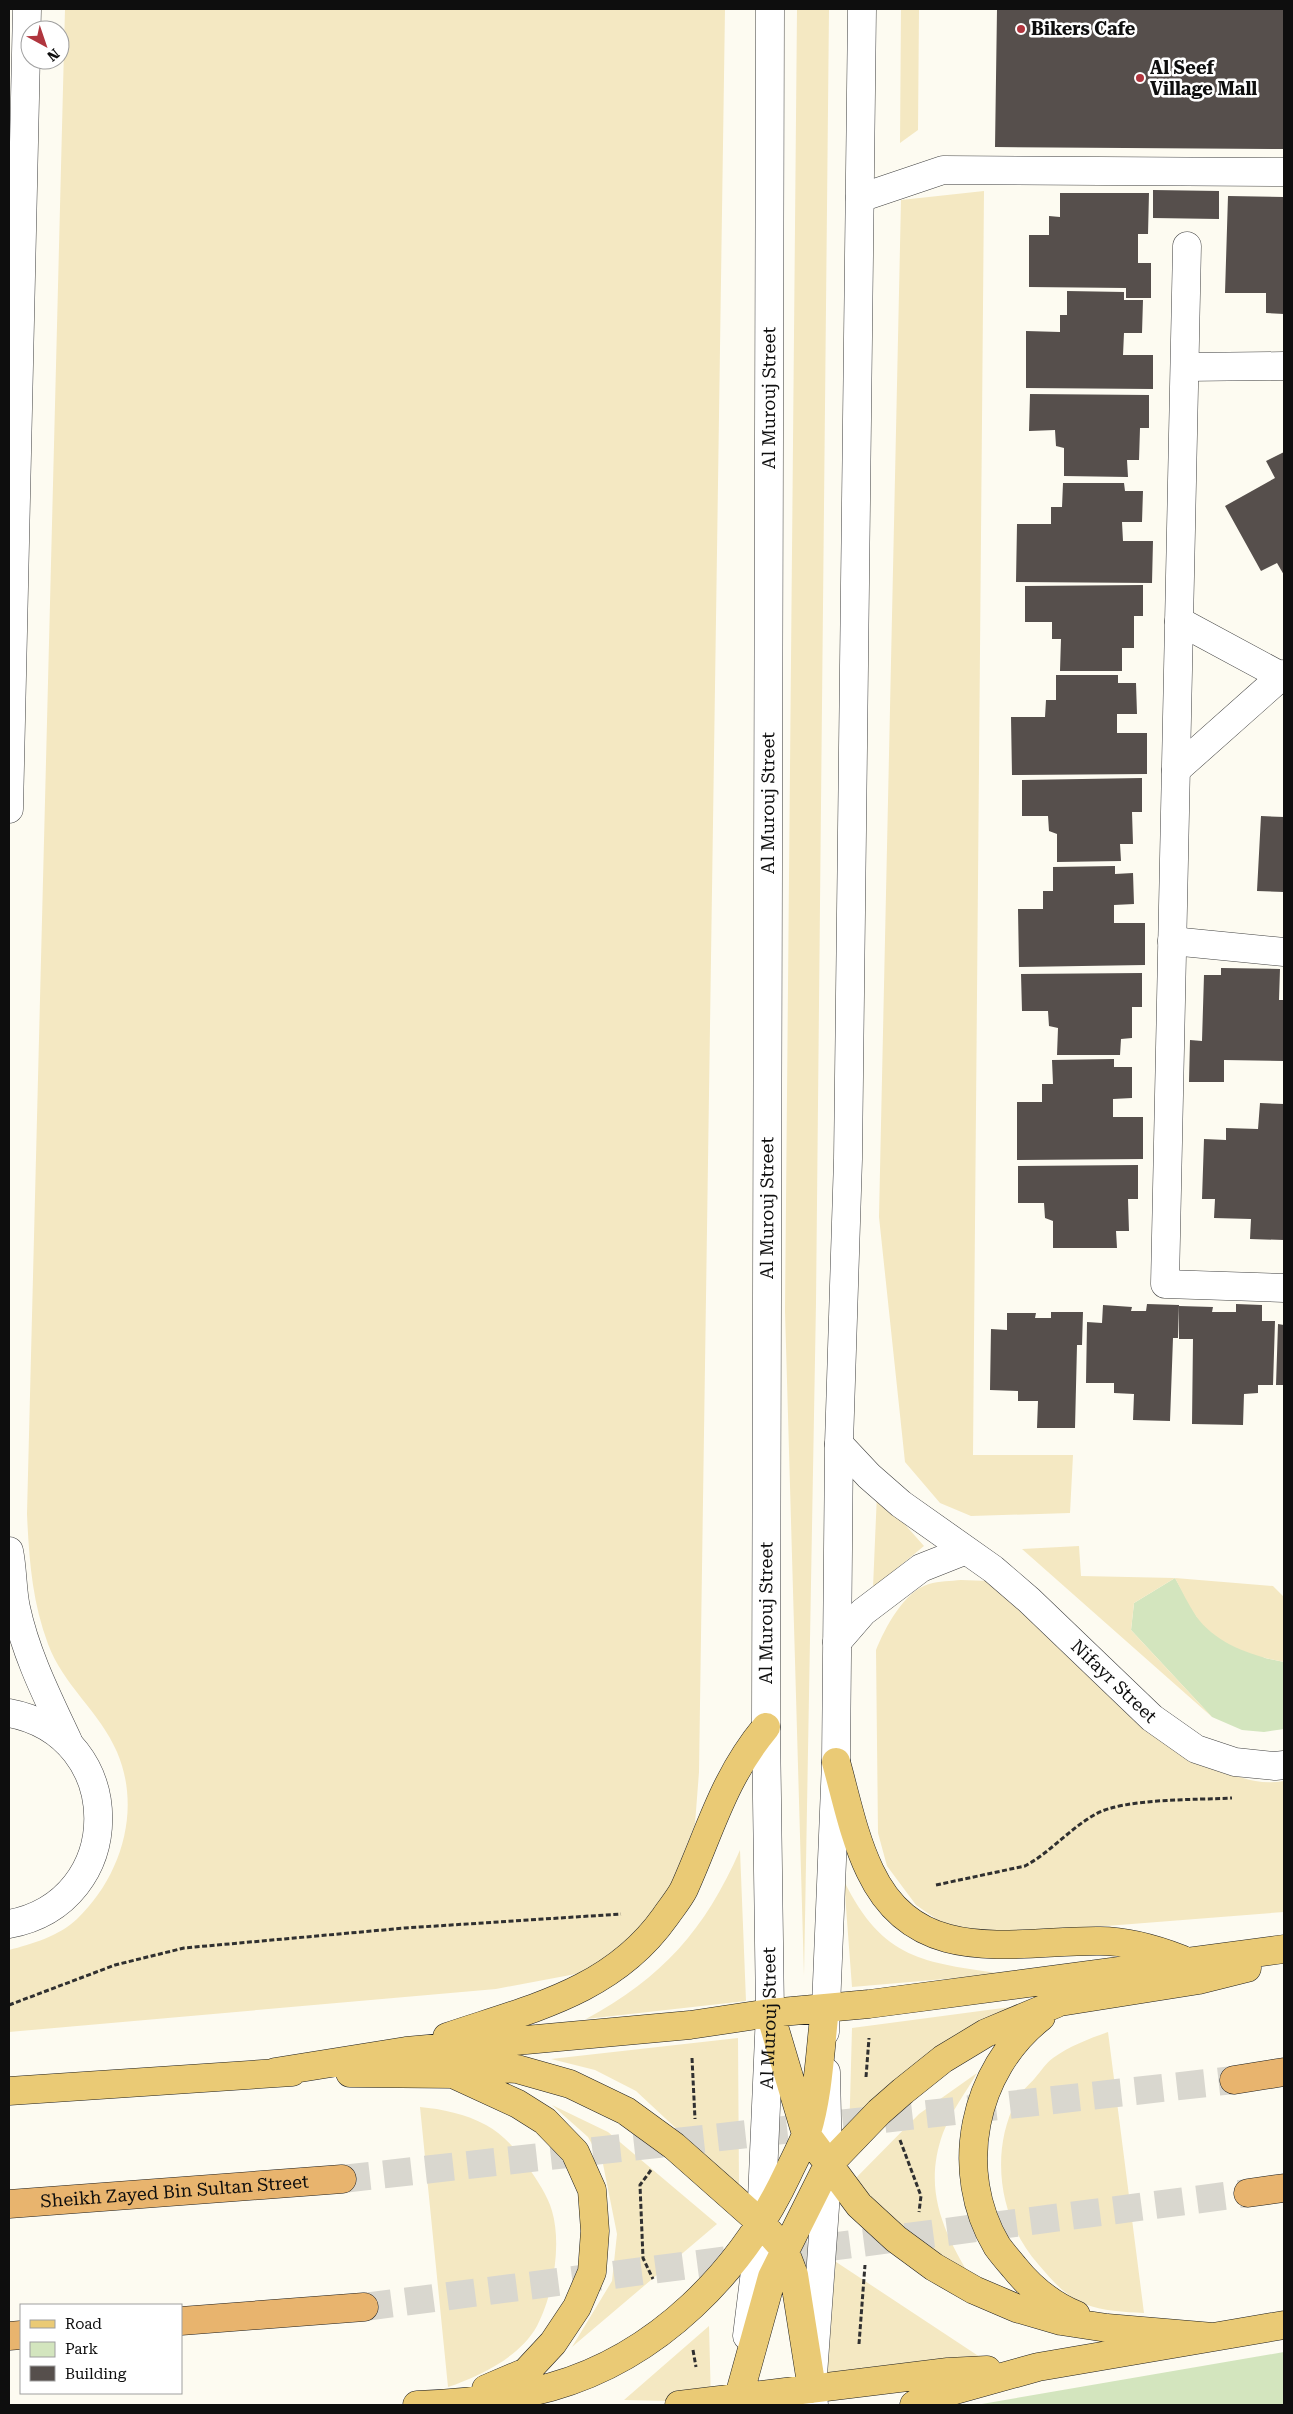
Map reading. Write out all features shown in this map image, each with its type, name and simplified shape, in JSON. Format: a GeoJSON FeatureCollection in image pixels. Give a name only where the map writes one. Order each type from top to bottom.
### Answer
{"type":"FeatureCollection","features":[{"type":"Feature","properties":{"kind":"highway"},"geometry":{"type":"LineString","coordinates":[[1234,2080],[1284,2072]]}},
{"type":"Feature","properties":{"kind":"highway","name":"Sheikh Zayed Bin Sultan Street"},"geometry":{"type":"LineString","coordinates":[[9,2204],[342,2179]]}},
{"type":"Feature","properties":{"kind":"highway"},"geometry":{"type":"LineString","coordinates":[[1248,2193],[1284,2188]]}},
{"type":"Feature","properties":{"kind":"highway"},"geometry":{"type":"LineString","coordinates":[[182,2322],[364,2306]]}},
{"type":"Feature","properties":{"kind":"main road"},"geometry":{"type":"LineString","coordinates":[[406,2051],[583,1989],[632,1955],[652,1935],[683,1891],[731,1776],[747,1750],[766,1727]]}},
{"type":"Feature","properties":{"kind":"main road"},"geometry":{"type":"LineString","coordinates":[[836,1762],[870,1872],[890,1902],[923,1928],[956,1941],[986,1946],[1100,1941],[1122,1943],[1165,1953],[1187,1961]]}},
{"type":"Feature","properties":{"kind":"main road"},"geometry":{"type":"LineString","coordinates":[[275,2072],[406,2051],[690,2025],[1284,1949]]}},
{"type":"Feature","properties":{"kind":"main road"},"geometry":{"type":"LineString","coordinates":[[739,2401],[772,2276],[784,2248],[828,2165],[879,2112],[943,2059],[986,2034],[1060,2002],[1226,1975],[1284,1954]]}},
{"type":"Feature","properties":{"kind":"main road"},"geometry":{"type":"LineString","coordinates":[[1060,2002],[1023,2031],[995,2068],[978,2112],[972,2158],[979,2204],[997,2246],[1026,2282],[1064,2310],[1107,2328]]}},
{"type":"Feature","properties":{"kind":"main road"},"geometry":{"type":"LineString","coordinates":[[417,2405],[503,2398],[553,2387],[600,2368],[644,2344],[685,2313],[714,2286],[739,2256],[761,2223],[778,2193],[806,2134],[812,2114],[824,2009]]}},
{"type":"Feature","properties":{"kind":"main road"},"geometry":{"type":"LineString","coordinates":[[770,2014],[806,2134],[860,2205],[896,2239],[934,2267],[974,2290],[1016,2308],[1061,2321],[1107,2328],[1213,2337]]}},
{"type":"Feature","properties":{"kind":"main road"},"geometry":{"type":"LineString","coordinates":[[9,2091],[275,2072],[452,2074],[491,2068],[517,2069],[570,2084],[626,2111],[674,2146],[761,2223],[784,2248],[794,2275],[813,2397]]}},
{"type":"Feature","properties":{"kind":"main road"},"geometry":{"type":"LineString","coordinates":[[452,2074],[518,2104],[545,2121],[575,2152],[592,2190],[595,2231],[592,2272],[577,2307],[553,2343],[526,2372],[452,2403]]}},
{"type":"Feature","properties":{"kind":"main road"},"geometry":{"type":"LineString","coordinates":[[914,2405],[923,2399],[1038,2367],[1284,2325]]}},
{"type":"Feature","properties":{"kind":"main road"},"geometry":{"type":"LineString","coordinates":[[679,2405],[813,2397],[948,2372],[1038,2367]]}},
{"type":"Feature","properties":{"kind":"street"},"geometry":{"type":"LineString","coordinates":[[9,809],[27,9]]}},
{"type":"Feature","properties":{"kind":"street","name":"Al Murouj Street"},"geometry":{"type":"LineString","coordinates":[[739,2401],[761,2223],[770,2014],[766,1727],[770,9]]}},
{"type":"Feature","properties":{"kind":"street"},"geometry":{"type":"LineString","coordinates":[[813,2397],[828,2165],[824,2009],[836,1762],[839,1444],[848,1158],[862,9]]}},
{"type":"Feature","properties":{"kind":"street"},"geometry":{"type":"LineString","coordinates":[[860,198],[943,170],[1284,172]]}},
{"type":"Feature","properties":{"kind":"street"},"geometry":{"type":"LineString","coordinates":[[1188,246],[1164,1284],[1284,1288]]}},
{"type":"Feature","properties":{"kind":"street"},"geometry":{"type":"LineString","coordinates":[[1185,367],[1284,366]]}},
{"type":"Feature","properties":{"kind":"street"},"geometry":{"type":"LineString","coordinates":[[1176,770],[1283,675],[1179,621]]}},
{"type":"Feature","properties":{"kind":"street"},"geometry":{"type":"LineString","coordinates":[[1172,941],[1284,952]]}},
{"type":"Feature","properties":{"kind":"street","name":"Nifayr Street"},"geometry":{"type":"LineString","coordinates":[[839,1444],[901,1504],[964,1551],[993,1569],[1030,1600],[1152,1718],[1196,1749],[1235,1762],[1275,1766],[1284,1765]]}},
{"type":"Feature","properties":{"kind":"street"},"geometry":{"type":"LineString","coordinates":[[9,1551],[16,1608],[38,1677],[69,1743],[84,1763],[95,1787],[100,1812],[98,1838],[90,1862],[76,1885],[58,1902],[35,1916],[9,1924]]}},
{"type":"Feature","properties":{"kind":"street"},"geometry":{"type":"LineString","coordinates":[[837,1642],[863,1612],[921,1568],[964,1551]]}},
{"type":"Feature","properties":{"kind":"street"},"geometry":{"type":"LineString","coordinates":[[9,1713],[25,1716],[48,1727],[69,1743]]}},
{"type":"Feature","properties":{"kind":"path"},"geometry":{"type":"LineString","coordinates":[[936,1885],[1025,1866],[1038,1860],[1087,1820],[1107,1809],[1125,1804],[1235,1798]]}},
{"type":"Feature","properties":{"kind":"path"},"geometry":{"type":"LineString","coordinates":[[9,2005],[115,1965],[184,1948],[405,1928],[624,1914]]}},
{"type":"Feature","properties":{"kind":"path"},"geometry":{"type":"LineString","coordinates":[[866,2084],[869,2031]]}},
{"type":"Feature","properties":{"kind":"path"},"geometry":{"type":"LineString","coordinates":[[692,2057],[696,2125]]}},
{"type":"Feature","properties":{"kind":"path"},"geometry":{"type":"LineString","coordinates":[[898,2136],[921,2196],[918,2220]]}},
{"type":"Feature","properties":{"kind":"path"},"geometry":{"type":"LineString","coordinates":[[652,2170],[640,2185],[643,2258],[653,2278]]}},
{"type":"Feature","properties":{"kind":"path"},"geometry":{"type":"LineString","coordinates":[[859,2344],[865,2265]]}},
{"type":"Feature","properties":{"kind":"path"},"geometry":{"type":"LineString","coordinates":[[692,2347],[696,2367]]}},
{"type":"Feature","properties":{"kind":"green space"},"geometry":{"type":"Polygon","coordinates":[[[1175,1578],[1197,1617],[1265,1658],[1284,1662],[1284,1729],[1264,1732],[1242,1730],[1212,1717],[1131,1630],[1134,1603],[1175,1578]]]}},
{"type":"Feature","properties":{"kind":"green space"},"geometry":{"type":"Polygon","coordinates":[[[1284,2352],[1284,2405],[976,2405],[1284,2352]]]}},
{"type":"Feature","properties":{"kind":"sand"},"geometry":{"type":"Polygon","coordinates":[[[65,9],[725,9],[699,1772],[695,1824],[671,1885],[648,1924],[612,1958],[581,1973],[496,1989],[9,2032],[9,1950],[54,1935],[77,1919],[92,1902],[116,1863],[123,1842],[127,1819],[124,1774],[117,1752],[101,1724],[63,1673],[48,1644],[38,1612],[32,1580],[27,1514],[63,70],[70,70],[70,20],[65,20],[65,9]]]}},
{"type":"Feature","properties":{"kind":"sand"},"geometry":{"type":"Polygon","coordinates":[[[797,9],[829,9],[816,1303],[804,1976],[785,1311],[797,9]]]}},
{"type":"Feature","properties":{"kind":"sand"},"geometry":{"type":"Polygon","coordinates":[[[901,9],[919,9],[918,130],[900,143],[901,9]]]}},
{"type":"Feature","properties":{"kind":"sand"},"geometry":{"type":"Polygon","coordinates":[[[984,191],[973,1455],[1073,1455],[1070,1513],[971,1516],[940,1503],[905,1462],[879,1217],[901,200],[984,191]]]}},
{"type":"Feature","properties":{"kind":"sand"},"geometry":{"type":"Polygon","coordinates":[[[877,1493],[924,1546],[873,1588],[877,1493]]]}},
{"type":"Feature","properties":{"kind":"sand"},"geometry":{"type":"Polygon","coordinates":[[[1079,1546],[1081,1576],[1175,1578],[1134,1603],[1131,1630],[1212,1717],[1022,1549],[1079,1546]]]}},
{"type":"Feature","properties":{"kind":"sand"},"geometry":{"type":"Polygon","coordinates":[[[1175,1578],[1273,1586],[1284,1597],[1284,1662],[1247,1652],[1214,1634],[1196,1616],[1175,1578]]]}},
{"type":"Feature","properties":{"kind":"sand"},"geometry":{"type":"Polygon","coordinates":[[[961,1580],[989,1581],[1206,1762],[1234,1775],[1253,1781],[1284,1781],[1284,1912],[1017,1933],[978,1933],[945,1925],[916,1905],[887,1866],[878,1833],[876,1650],[896,1611],[911,1594],[929,1584],[961,1580]]]}},
{"type":"Feature","properties":{"kind":"sand"},"geometry":{"type":"Polygon","coordinates":[[[740,1850],[746,2001],[586,2019],[637,1987],[659,1969],[678,1949],[696,1928],[712,1904],[740,1850]]]}},
{"type":"Feature","properties":{"kind":"sand"},"geometry":{"type":"Polygon","coordinates":[[[844,1881],[859,1907],[874,1927],[890,1942],[908,1953],[950,1966],[1003,1974],[852,1987],[844,1881]]]}},
{"type":"Feature","properties":{"kind":"sand"},"geometry":{"type":"Polygon","coordinates":[[[1025,2005],[849,2139],[852,2028],[1025,2005]]]}},
{"type":"Feature","properties":{"kind":"sand"},"geometry":{"type":"Polygon","coordinates":[[[1108,2032],[1144,2313],[1114,2311],[1084,2304],[1059,2287],[1025,2247],[1007,2208],[1003,2186],[1001,2165],[1003,2143],[1008,2121],[1020,2095],[1053,2058],[1079,2043],[1108,2032]]]}},
{"type":"Feature","properties":{"kind":"sand"},"geometry":{"type":"Polygon","coordinates":[[[738,2038],[739,2187],[636,2091],[595,2070],[551,2059],[738,2038]]]}},
{"type":"Feature","properties":{"kind":"sand"},"geometry":{"type":"Polygon","coordinates":[[[977,2073],[946,2125],[937,2157],[935,2179],[937,2201],[951,2241],[985,2301],[846,2188],[919,2114],[977,2073]]]}},
{"type":"Feature","properties":{"kind":"sand"},"geometry":{"type":"Polygon","coordinates":[[[552,2105],[608,2132],[717,2224],[572,2347],[612,2281],[617,2234],[603,2164],[588,2137],[552,2105]]]}},
{"type":"Feature","properties":{"kind":"sand"},"geometry":{"type":"Polygon","coordinates":[[[420,2107],[470,2118],[493,2129],[510,2143],[542,2188],[550,2205],[555,2224],[556,2254],[548,2300],[543,2314],[530,2337],[510,2356],[498,2364],[448,2387],[420,2107]]]}},
{"type":"Feature","properties":{"kind":"sand"},"geometry":{"type":"Polygon","coordinates":[[[821,2252],[983,2359],[821,2380],[821,2252]]]}},
{"type":"Feature","properties":{"kind":"sand"},"geometry":{"type":"Polygon","coordinates":[[[709,2326],[711,2402],[624,2400],[709,2326]]]}},
{"type":"Feature","properties":{"kind":"building","name":"Al Seef Village Mall"},"geometry":{"type":"Polygon","coordinates":[[[997,9],[1284,9],[1284,149],[995,147],[997,9]]]}},
{"type":"Feature","properties":{"kind":"building"},"geometry":{"type":"Polygon","coordinates":[[[1153,190],[1219,191],[1219,219],[1153,218],[1153,190]]]}},
{"type":"Feature","properties":{"kind":"building"},"geometry":{"type":"Polygon","coordinates":[[[1060,193],[1149,193],[1148,234],[1138,234],[1138,263],[1151,263],[1151,298],[1126,298],[1126,288],[1029,287],[1029,235],[1049,235],[1049,216],[1060,217],[1060,193]]]}},
{"type":"Feature","properties":{"kind":"building"},"geometry":{"type":"Polygon","coordinates":[[[1228,196],[1284,197],[1284,314],[1266,313],[1266,293],[1225,293],[1228,196]]]}},
{"type":"Feature","properties":{"kind":"building"},"geometry":{"type":"Polygon","coordinates":[[[1067,291],[1124,292],[1124,300],[1143,300],[1142,333],[1124,333],[1123,355],[1153,355],[1153,389],[1026,388],[1026,331],[1060,332],[1060,315],[1067,315],[1067,291]]]}},
{"type":"Feature","properties":{"kind":"building"},"geometry":{"type":"Polygon","coordinates":[[[1030,394],[1149,395],[1149,428],[1140,428],[1139,460],[1127,460],[1128,477],[1064,476],[1064,448],[1056,446],[1055,430],[1029,431],[1030,394]]]}},
{"type":"Feature","properties":{"kind":"building"},"geometry":{"type":"Polygon","coordinates":[[[1284,452],[1284,575],[1277,563],[1261,571],[1225,506],[1275,478],[1266,461],[1284,452]]]}},
{"type":"Feature","properties":{"kind":"building"},"geometry":{"type":"Polygon","coordinates":[[[1063,483],[1124,483],[1125,491],[1143,491],[1142,522],[1122,522],[1123,541],[1153,541],[1152,583],[1016,582],[1017,524],[1051,524],[1051,507],[1062,507],[1063,483]]]}},
{"type":"Feature","properties":{"kind":"building"},"geometry":{"type":"Polygon","coordinates":[[[1143,585],[1143,616],[1134,616],[1134,648],[1122,648],[1122,671],[1060,671],[1061,639],[1052,639],[1052,622],[1025,622],[1025,586],[1143,585]]]}},
{"type":"Feature","properties":{"kind":"building"},"geometry":{"type":"Polygon","coordinates":[[[1056,675],[1118,675],[1118,683],[1136,683],[1137,714],[1117,714],[1117,733],[1147,733],[1147,774],[1012,775],[1011,717],[1045,717],[1046,700],[1056,700],[1056,675]]]}},
{"type":"Feature","properties":{"kind":"building"},"geometry":{"type":"Polygon","coordinates":[[[1142,778],[1142,812],[1132,812],[1133,844],[1120,844],[1121,861],[1057,862],[1057,834],[1049,831],[1048,816],[1022,816],[1022,780],[1142,778]]]}},
{"type":"Feature","properties":{"kind":"building"},"geometry":{"type":"Polygon","coordinates":[[[1261,816],[1284,817],[1284,892],[1257,891],[1261,816]]]}},
{"type":"Feature","properties":{"kind":"building"},"geometry":{"type":"Polygon","coordinates":[[[1115,866],[1115,874],[1133,873],[1134,904],[1114,905],[1114,923],[1145,923],[1145,965],[1019,967],[1018,909],[1043,909],[1043,891],[1053,891],[1053,867],[1115,866]]]}},
{"type":"Feature","properties":{"kind":"building"},"geometry":{"type":"Polygon","coordinates":[[[1221,968],[1280,969],[1279,1000],[1284,1000],[1284,1061],[1224,1060],[1224,1082],[1189,1082],[1190,1040],[1202,1041],[1204,975],[1221,975],[1221,968]]]}},
{"type":"Feature","properties":{"kind":"building"},"geometry":{"type":"Polygon","coordinates":[[[1142,973],[1142,1007],[1132,1007],[1132,1038],[1121,1039],[1120,1055],[1057,1055],[1058,1028],[1049,1026],[1048,1011],[1022,1011],[1021,974],[1142,973]]]}},
{"type":"Feature","properties":{"kind":"building"},"geometry":{"type":"Polygon","coordinates":[[[1114,1059],[1114,1067],[1132,1067],[1132,1098],[1113,1099],[1113,1117],[1143,1117],[1143,1159],[1017,1160],[1017,1102],[1042,1102],[1042,1084],[1053,1084],[1052,1060],[1114,1059]]]}},
{"type":"Feature","properties":{"kind":"building"},"geometry":{"type":"Polygon","coordinates":[[[1260,1103],[1284,1104],[1284,1240],[1250,1239],[1251,1219],[1214,1218],[1215,1199],[1202,1199],[1204,1139],[1226,1140],[1226,1128],[1258,1129],[1260,1103]]]}},
{"type":"Feature","properties":{"kind":"building"},"geometry":{"type":"Polygon","coordinates":[[[1138,1165],[1138,1199],[1128,1199],[1129,1231],[1116,1231],[1117,1248],[1053,1248],[1053,1221],[1045,1218],[1044,1203],[1018,1203],[1018,1166],[1138,1165]]]}},
{"type":"Feature","properties":{"kind":"building"},"geometry":{"type":"Polygon","coordinates":[[[1147,1304],[1179,1305],[1178,1338],[1173,1338],[1170,1421],[1133,1420],[1134,1394],[1114,1393],[1114,1383],[1086,1383],[1087,1322],[1102,1323],[1103,1305],[1132,1307],[1131,1311],[1146,1311],[1147,1304]]]}},
{"type":"Feature","properties":{"kind":"building"},"geometry":{"type":"Polygon","coordinates":[[[1236,1304],[1262,1305],[1262,1321],[1275,1321],[1273,1385],[1258,1385],[1258,1393],[1244,1394],[1243,1425],[1192,1424],[1193,1339],[1179,1339],[1179,1306],[1213,1307],[1212,1312],[1236,1312],[1236,1304]]]}},
{"type":"Feature","properties":{"kind":"building"},"geometry":{"type":"Polygon","coordinates":[[[1051,1312],[1083,1312],[1082,1345],[1077,1345],[1075,1428],[1037,1428],[1038,1401],[1018,1401],[1018,1391],[990,1390],[991,1329],[1007,1330],[1007,1313],[1036,1313],[1035,1318],[1051,1318],[1051,1312]]]}},
{"type":"Feature","properties":{"kind":"building"},"geometry":{"type":"Polygon","coordinates":[[[1278,1324],[1284,1325],[1284,1385],[1276,1385],[1278,1324]]]}},
{"type":"Feature","properties":{"kind":"tunnel"},"geometry":{"type":"LineString","coordinates":[[342,2179],[1234,2080]]}},
{"type":"Feature","properties":{"kind":"tunnel"},"geometry":{"type":"LineString","coordinates":[[364,2307],[1248,2193]]}},
{"type":"Feature","properties":{"kind":"place","name":"Bikers Cafe"},"geometry":{"type":"Point","coordinates":[1021,29]}},
{"type":"Feature","properties":{"kind":"place","name":"Al Seef Village Mall"},"geometry":{"type":"Point","coordinates":[1140,78]}}]}
